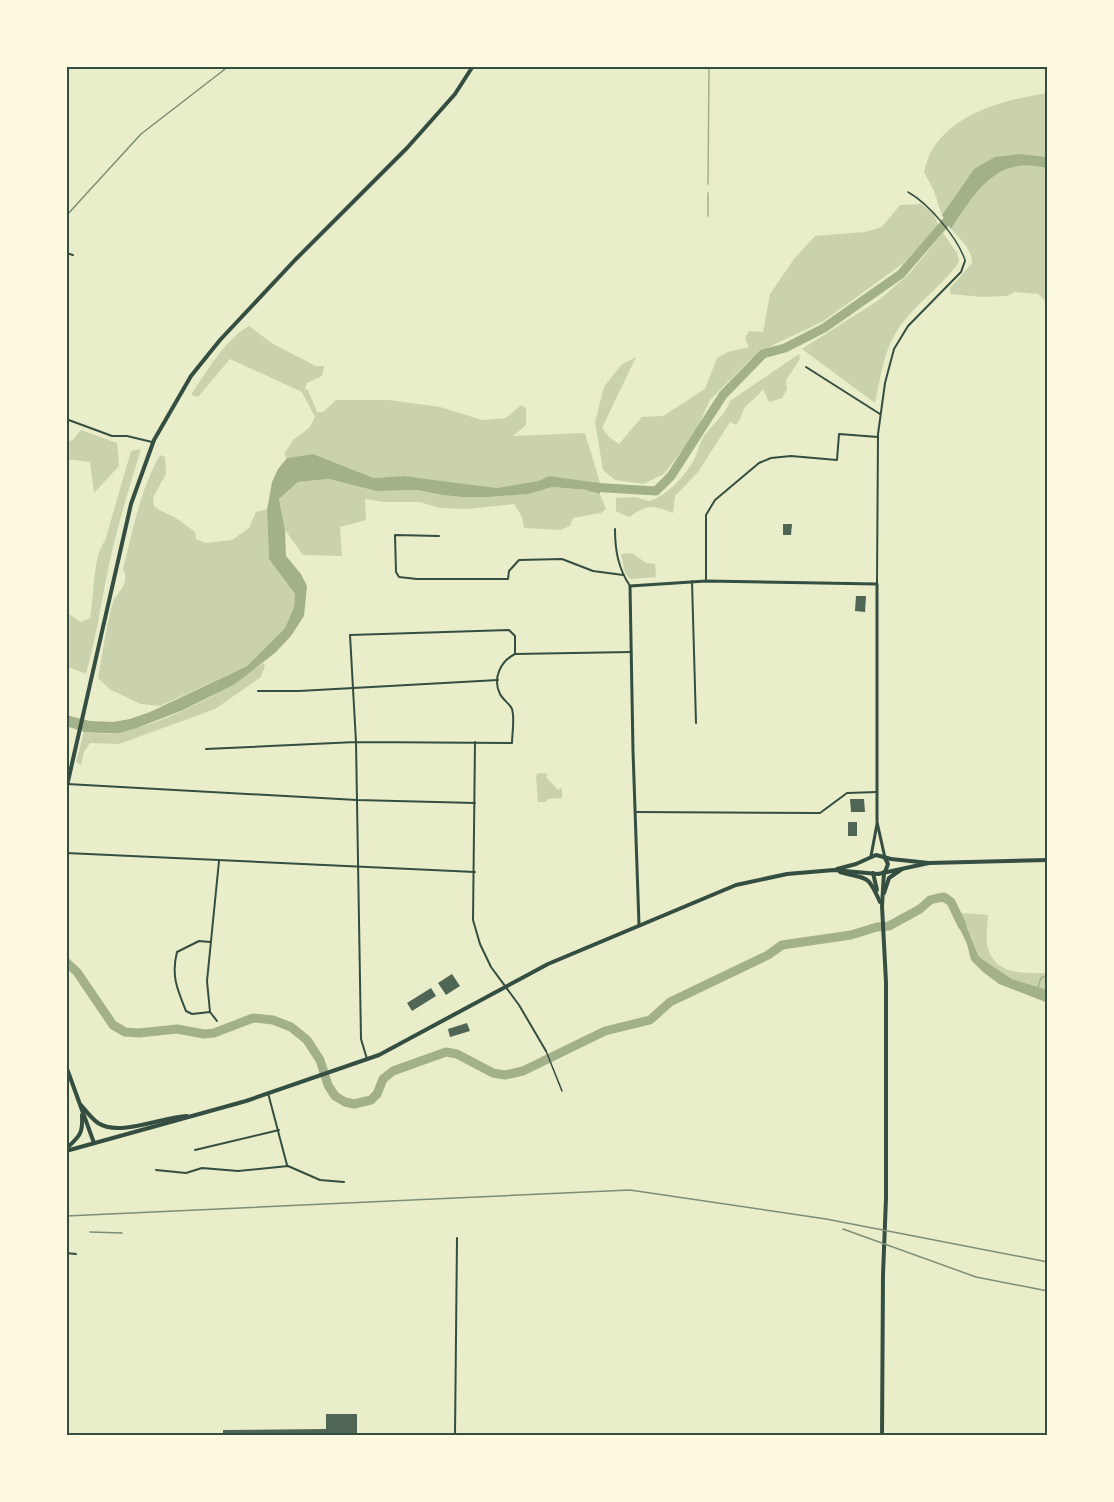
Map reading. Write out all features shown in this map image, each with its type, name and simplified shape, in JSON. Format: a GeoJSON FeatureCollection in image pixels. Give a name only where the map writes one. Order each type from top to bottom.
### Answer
{"type":"FeatureCollection","features":[{"type":"Feature","properties":{"kind":"main road"},"geometry":{"type":"LineString","coordinates":[[66,790],[131,504],[153,442],[191,376],[219,340],[415,140],[455,94],[473,66]]}},
{"type":"Feature","properties":{"kind":"main road"},"geometry":{"type":"LineString","coordinates":[[834,870],[879,855],[885,858],[928,863],[1048,860]]}},
{"type":"Feature","properties":{"kind":"main road"},"geometry":{"type":"LineString","coordinates":[[882,1436],[886,1198],[886,982],[882,908],[884,872],[888,864],[885,858]]}},
{"type":"Feature","properties":{"kind":"main road"},"geometry":{"type":"LineString","coordinates":[[871,859],[870,869],[882,908]]}},
{"type":"Feature","properties":{"kind":"main road"},"geometry":{"type":"LineString","coordinates":[[66,1150],[268,1093],[367,1059],[393,1048],[548,964],[736,885],[787,874],[834,870],[870,869],[879,874],[928,863]]}},
{"type":"Feature","properties":{"kind":"main road"},"geometry":{"type":"LineString","coordinates":[[882,908],[887,882],[892,875],[902,869]]}},
{"type":"Feature","properties":{"kind":"main road"},"geometry":{"type":"LineString","coordinates":[[834,870],[869,880],[882,908]]}},
{"type":"Feature","properties":{"kind":"main road"},"geometry":{"type":"LineString","coordinates":[[66,1066],[94,1143]]}},
{"type":"Feature","properties":{"kind":"main road"},"geometry":{"type":"LineString","coordinates":[[81,1105],[99,1124],[123,1129],[171,1117],[191,1116]]}},
{"type":"Feature","properties":{"kind":"main road"},"geometry":{"type":"LineString","coordinates":[[66,1150],[80,1137],[83,1129],[81,1105]]}},
{"type":"Feature","properties":{"kind":"street"},"geometry":{"type":"LineString","coordinates":[[66,253],[73,255]]}},
{"type":"Feature","properties":{"kind":"street"},"geometry":{"type":"LineString","coordinates":[[871,859],[877,822],[878,792],[877,584],[880,414],[894,349],[908,326],[961,272],[965,261]]}},
{"type":"Feature","properties":{"kind":"street"},"geometry":{"type":"LineString","coordinates":[[806,367],[880,414]]}},
{"type":"Feature","properties":{"kind":"street"},"geometry":{"type":"LineString","coordinates":[[66,419],[112,436],[128,435],[153,442]]}},
{"type":"Feature","properties":{"kind":"street"},"geometry":{"type":"LineString","coordinates":[[706,581],[706,515],[715,500],[759,463],[771,458],[791,456],[837,460],[839,434],[878,437]]}},
{"type":"Feature","properties":{"kind":"street"},"geometry":{"type":"LineString","coordinates":[[615,529],[615,551],[623,575],[630,586],[639,925]]}},
{"type":"Feature","properties":{"kind":"street"},"geometry":{"type":"LineString","coordinates":[[439,536],[395,535],[396,573],[399,577],[508,579],[509,571],[519,560],[542,558],[562,559],[593,571],[623,575]]}},
{"type":"Feature","properties":{"kind":"street"},"geometry":{"type":"LineString","coordinates":[[630,586],[692,581],[877,584]]}},
{"type":"Feature","properties":{"kind":"street"},"geometry":{"type":"LineString","coordinates":[[692,581],[696,723]]}},
{"type":"Feature","properties":{"kind":"street"},"geometry":{"type":"LineString","coordinates":[[367,1059],[361,1039],[356,867],[356,742],[350,634],[509,630],[514,636],[515,654]]}},
{"type":"Feature","properties":{"kind":"street"},"geometry":{"type":"LineString","coordinates":[[206,749],[356,742],[512,743],[512,709],[500,693],[498,680],[503,662],[515,654],[631,652]]}},
{"type":"Feature","properties":{"kind":"street"},"geometry":{"type":"LineString","coordinates":[[258,691],[285,692],[498,680]]}},
{"type":"Feature","properties":{"kind":"street"},"geometry":{"type":"LineString","coordinates":[[475,742],[473,920],[491,967],[506,985],[546,1051]]}},
{"type":"Feature","properties":{"kind":"street"},"geometry":{"type":"LineString","coordinates":[[67,784],[357,800],[475,803]]}},
{"type":"Feature","properties":{"kind":"street"},"geometry":{"type":"LineString","coordinates":[[635,812],[820,813],[847,793],[878,792]]}},
{"type":"Feature","properties":{"kind":"street"},"geometry":{"type":"LineString","coordinates":[[877,822],[885,858]]}},
{"type":"Feature","properties":{"kind":"street"},"geometry":{"type":"LineString","coordinates":[[66,853],[475,872]]}},
{"type":"Feature","properties":{"kind":"street"},"geometry":{"type":"LineString","coordinates":[[217,1021],[210,1012],[207,981],[219,861]]}},
{"type":"Feature","properties":{"kind":"street"},"geometry":{"type":"LineString","coordinates":[[210,942],[199,941],[177,952],[173,969],[186,1011],[192,1014],[210,1012]]}},
{"type":"Feature","properties":{"kind":"street"},"geometry":{"type":"LineString","coordinates":[[268,1093],[288,1166]]}},
{"type":"Feature","properties":{"kind":"street"},"geometry":{"type":"LineString","coordinates":[[195,1150],[279,1130]]}},
{"type":"Feature","properties":{"kind":"street"},"geometry":{"type":"LineString","coordinates":[[156,1170],[186,1173],[202,1168],[238,1171],[288,1166],[320,1180],[344,1182]]}},
{"type":"Feature","properties":{"kind":"street"},"geometry":{"type":"LineString","coordinates":[[455,1436],[457,1238]]}},
{"type":"Feature","properties":{"kind":"street"},"geometry":{"type":"LineString","coordinates":[[66,1253],[76,1254]]}},
{"type":"Feature","properties":{"kind":"lane"},"geometry":{"type":"LineString","coordinates":[[908,192],[922,200],[934,212],[958,246],[965,261]]}},
{"type":"Feature","properties":{"kind":"lane"},"geometry":{"type":"LineString","coordinates":[[546,1051],[562,1091]]}},
{"type":"Feature","properties":{"kind":"shaded area"},"geometry":{"type":"Polygon","coordinates":[[[1048,93],[1048,157],[1022,154],[974,169],[942,215],[934,191],[924,172],[931,152],[942,137],[954,126],[983,110],[1016,99],[1048,93]]]}},
{"type":"Feature","properties":{"kind":"shaded area"},"geometry":{"type":"Polygon","coordinates":[[[1021,154],[1048,157],[1048,169],[1030,165],[1015,166],[1002,171],[979,190],[951,229],[942,215],[974,169],[995,157],[1021,154]]]}},
{"type":"Feature","properties":{"kind":"shaded area"},"geometry":{"type":"Polygon","coordinates":[[[1028,164],[1048,169],[1048,303],[1038,294],[1015,292],[1007,296],[982,297],[950,294],[950,288],[972,263],[968,249],[951,229],[975,193],[990,177],[1009,167],[1028,164]]]}},
{"type":"Feature","properties":{"kind":"shaded area"},"geometry":{"type":"Polygon","coordinates":[[[921,204],[933,214],[939,226],[905,262],[822,322],[775,344],[750,360],[710,400],[695,433],[664,474],[643,484],[615,480],[603,470],[595,422],[604,387],[621,365],[636,357],[602,428],[619,444],[642,417],[663,416],[705,389],[717,358],[728,352],[749,347],[745,338],[749,331],[763,332],[770,294],[794,259],[815,236],[865,232],[882,227],[900,205],[921,204]]]}},
{"type":"Feature","properties":{"kind":"shaded area"},"geometry":{"type":"Polygon","coordinates":[[[943,233],[957,253],[959,262],[908,316],[894,336],[884,360],[875,403],[802,349],[879,300],[909,274],[943,233]]]}},
{"type":"Feature","properties":{"kind":"shaded area"},"geometry":{"type":"Polygon","coordinates":[[[249,326],[273,344],[316,366],[324,366],[322,376],[307,383],[305,389],[308,390],[317,412],[323,412],[336,400],[389,400],[440,407],[482,420],[506,418],[521,405],[526,408],[526,425],[513,436],[585,433],[600,483],[549,476],[538,481],[497,488],[404,476],[374,478],[313,454],[287,458],[284,454],[293,440],[309,428],[315,417],[302,392],[230,359],[198,397],[191,395],[224,348],[249,326]]]}},
{"type":"Feature","properties":{"kind":"shaded area"},"geometry":{"type":"Polygon","coordinates":[[[799,354],[800,359],[786,380],[787,389],[782,398],[769,402],[763,389],[745,407],[736,425],[730,422],[698,472],[675,496],[673,513],[650,507],[629,517],[616,511],[616,498],[635,497],[649,501],[664,494],[677,483],[696,456],[703,437],[722,415],[730,401],[799,354]]]}},
{"type":"Feature","properties":{"kind":"shaded area"},"geometry":{"type":"Polygon","coordinates":[[[81,430],[117,443],[119,466],[94,493],[90,462],[66,459],[66,442],[73,440],[81,430]]]}},
{"type":"Feature","properties":{"kind":"shaded area"},"geometry":{"type":"Polygon","coordinates":[[[141,449],[113,547],[86,674],[66,666],[66,613],[81,622],[90,618],[98,556],[105,541],[131,451],[141,449]]]}},
{"type":"Feature","properties":{"kind":"shaded area"},"geometry":{"type":"Polygon","coordinates":[[[313,454],[374,478],[404,476],[497,488],[538,481],[549,476],[600,483],[600,494],[588,490],[552,487],[529,494],[462,497],[417,490],[376,491],[329,479],[298,482],[279,499],[285,530],[286,556],[301,574],[307,586],[304,616],[291,636],[275,653],[235,684],[183,710],[137,728],[119,733],[100,733],[84,732],[66,726],[66,715],[90,721],[113,722],[150,712],[247,666],[285,628],[294,607],[295,594],[269,559],[267,510],[272,482],[278,469],[287,458],[313,454]]]}},
{"type":"Feature","properties":{"kind":"shaded area"},"geometry":{"type":"Polygon","coordinates":[[[160,455],[165,457],[166,474],[153,497],[154,506],[176,518],[195,532],[196,539],[205,543],[232,540],[249,528],[256,512],[267,509],[269,559],[295,594],[294,607],[285,628],[247,666],[160,706],[141,704],[111,690],[98,678],[113,603],[125,581],[123,569],[138,510],[147,482],[160,455]]]}},
{"type":"Feature","properties":{"kind":"shaded area"},"geometry":{"type":"Polygon","coordinates":[[[329,479],[376,491],[417,490],[462,497],[529,494],[552,487],[588,490],[600,494],[606,509],[601,513],[573,518],[570,526],[560,530],[524,528],[522,517],[514,504],[468,509],[440,508],[420,502],[383,502],[365,499],[366,520],[340,527],[342,556],[303,555],[285,530],[279,499],[298,482],[329,479]]]}},
{"type":"Feature","properties":{"kind":"shaded area"},"geometry":{"type":"Polygon","coordinates":[[[632,553],[646,563],[655,564],[656,577],[630,579],[625,573],[621,554],[632,553]]]}},
{"type":"Feature","properties":{"kind":"shaded area"},"geometry":{"type":"Polygon","coordinates":[[[263,663],[265,666],[261,677],[215,709],[119,744],[90,743],[84,752],[81,765],[76,762],[84,732],[117,733],[158,721],[214,695],[263,663]]]}},
{"type":"Feature","properties":{"kind":"shaded area"},"geometry":{"type":"Polygon","coordinates":[[[539,773],[548,774],[546,777],[558,790],[562,788],[562,798],[538,802],[536,776],[539,773]]]}},
{"type":"Feature","properties":{"kind":"shaded area"},"geometry":{"type":"Polygon","coordinates":[[[961,913],[988,915],[987,940],[992,957],[998,964],[1012,971],[1048,973],[1048,990],[1012,979],[982,959],[978,955],[961,913]]]}},
{"type":"Feature","properties":{"kind":"shaded area"},"geometry":{"type":"Polygon","coordinates":[[[961,913],[978,955],[1012,979],[1048,990],[1048,1003],[999,984],[971,960],[967,944],[954,917],[961,913]]]}},
{"type":"Feature","properties":{"kind":"building"},"geometry":{"type":"Polygon","coordinates":[[[783,524],[792,524],[791,535],[783,535],[783,524]]]}},
{"type":"Feature","properties":{"kind":"building"},"geometry":{"type":"Polygon","coordinates":[[[856,596],[866,596],[865,612],[855,611],[856,596]]]}},
{"type":"Feature","properties":{"kind":"building"},"geometry":{"type":"Polygon","coordinates":[[[850,799],[864,799],[865,812],[851,812],[850,799]]]}},
{"type":"Feature","properties":{"kind":"building"},"geometry":{"type":"Polygon","coordinates":[[[848,822],[857,822],[857,836],[848,836],[848,822]]]}},
{"type":"Feature","properties":{"kind":"building"},"geometry":{"type":"Polygon","coordinates":[[[452,974],[460,986],[446,995],[438,983],[452,974]]]}},
{"type":"Feature","properties":{"kind":"building"},"geometry":{"type":"Polygon","coordinates":[[[431,988],[436,996],[412,1011],[407,1003],[431,988]]]}},
{"type":"Feature","properties":{"kind":"building"},"geometry":{"type":"Polygon","coordinates":[[[467,1023],[470,1031],[450,1037],[448,1029],[467,1023]]]}},
{"type":"Feature","properties":{"kind":"building"},"geometry":{"type":"Polygon","coordinates":[[[326,1414],[357,1414],[357,1436],[223,1436],[223,1430],[326,1429],[326,1414]]]}},
{"type":"Feature","properties":{"kind":"waterway"},"geometry":{"type":"LineString","coordinates":[[708,184],[709,66]]}},
{"type":"Feature","properties":{"kind":"waterway"},"geometry":{"type":"LineString","coordinates":[[708,193],[708,216]]}},
{"type":"Feature","properties":{"kind":"waterway"},"geometry":{"type":"LineString","coordinates":[[590,487],[656,491],[671,476],[723,395],[763,354],[785,348],[824,328],[901,274],[953,214]]}},
{"type":"Feature","properties":{"kind":"waterway"},"geometry":{"type":"LineString","coordinates":[[66,962],[77,972],[113,1025],[125,1032],[139,1033],[177,1029],[204,1034],[214,1033],[253,1018],[273,1020],[291,1027],[307,1040],[320,1060],[328,1085],[335,1096],[354,1104],[371,1100],[377,1094],[383,1079],[393,1071],[446,1052],[457,1054],[493,1073],[505,1075],[523,1071],[605,1031],[650,1020],[670,1002],[768,955],[782,945],[851,935],[889,926],[920,909],[930,900],[944,897],[951,902],[962,925]]}},
{"type":"Feature","properties":{"kind":"waterway"},"geometry":{"type":"LineString","coordinates":[[1038,987],[1041,978],[1048,975]]}},
{"type":"Feature","properties":{"kind":"railway"},"geometry":{"type":"LineString","coordinates":[[66,216],[141,134],[229,66]]}},
{"type":"Feature","properties":{"kind":"railway"},"geometry":{"type":"LineString","coordinates":[[66,1216],[630,1190],[826,1219],[1048,1262]]}},
{"type":"Feature","properties":{"kind":"railway"},"geometry":{"type":"LineString","coordinates":[[843,1229],[976,1277],[1048,1291]]}},
{"type":"Feature","properties":{"kind":"railway"},"geometry":{"type":"LineString","coordinates":[[90,1232],[122,1233]]}}]}
